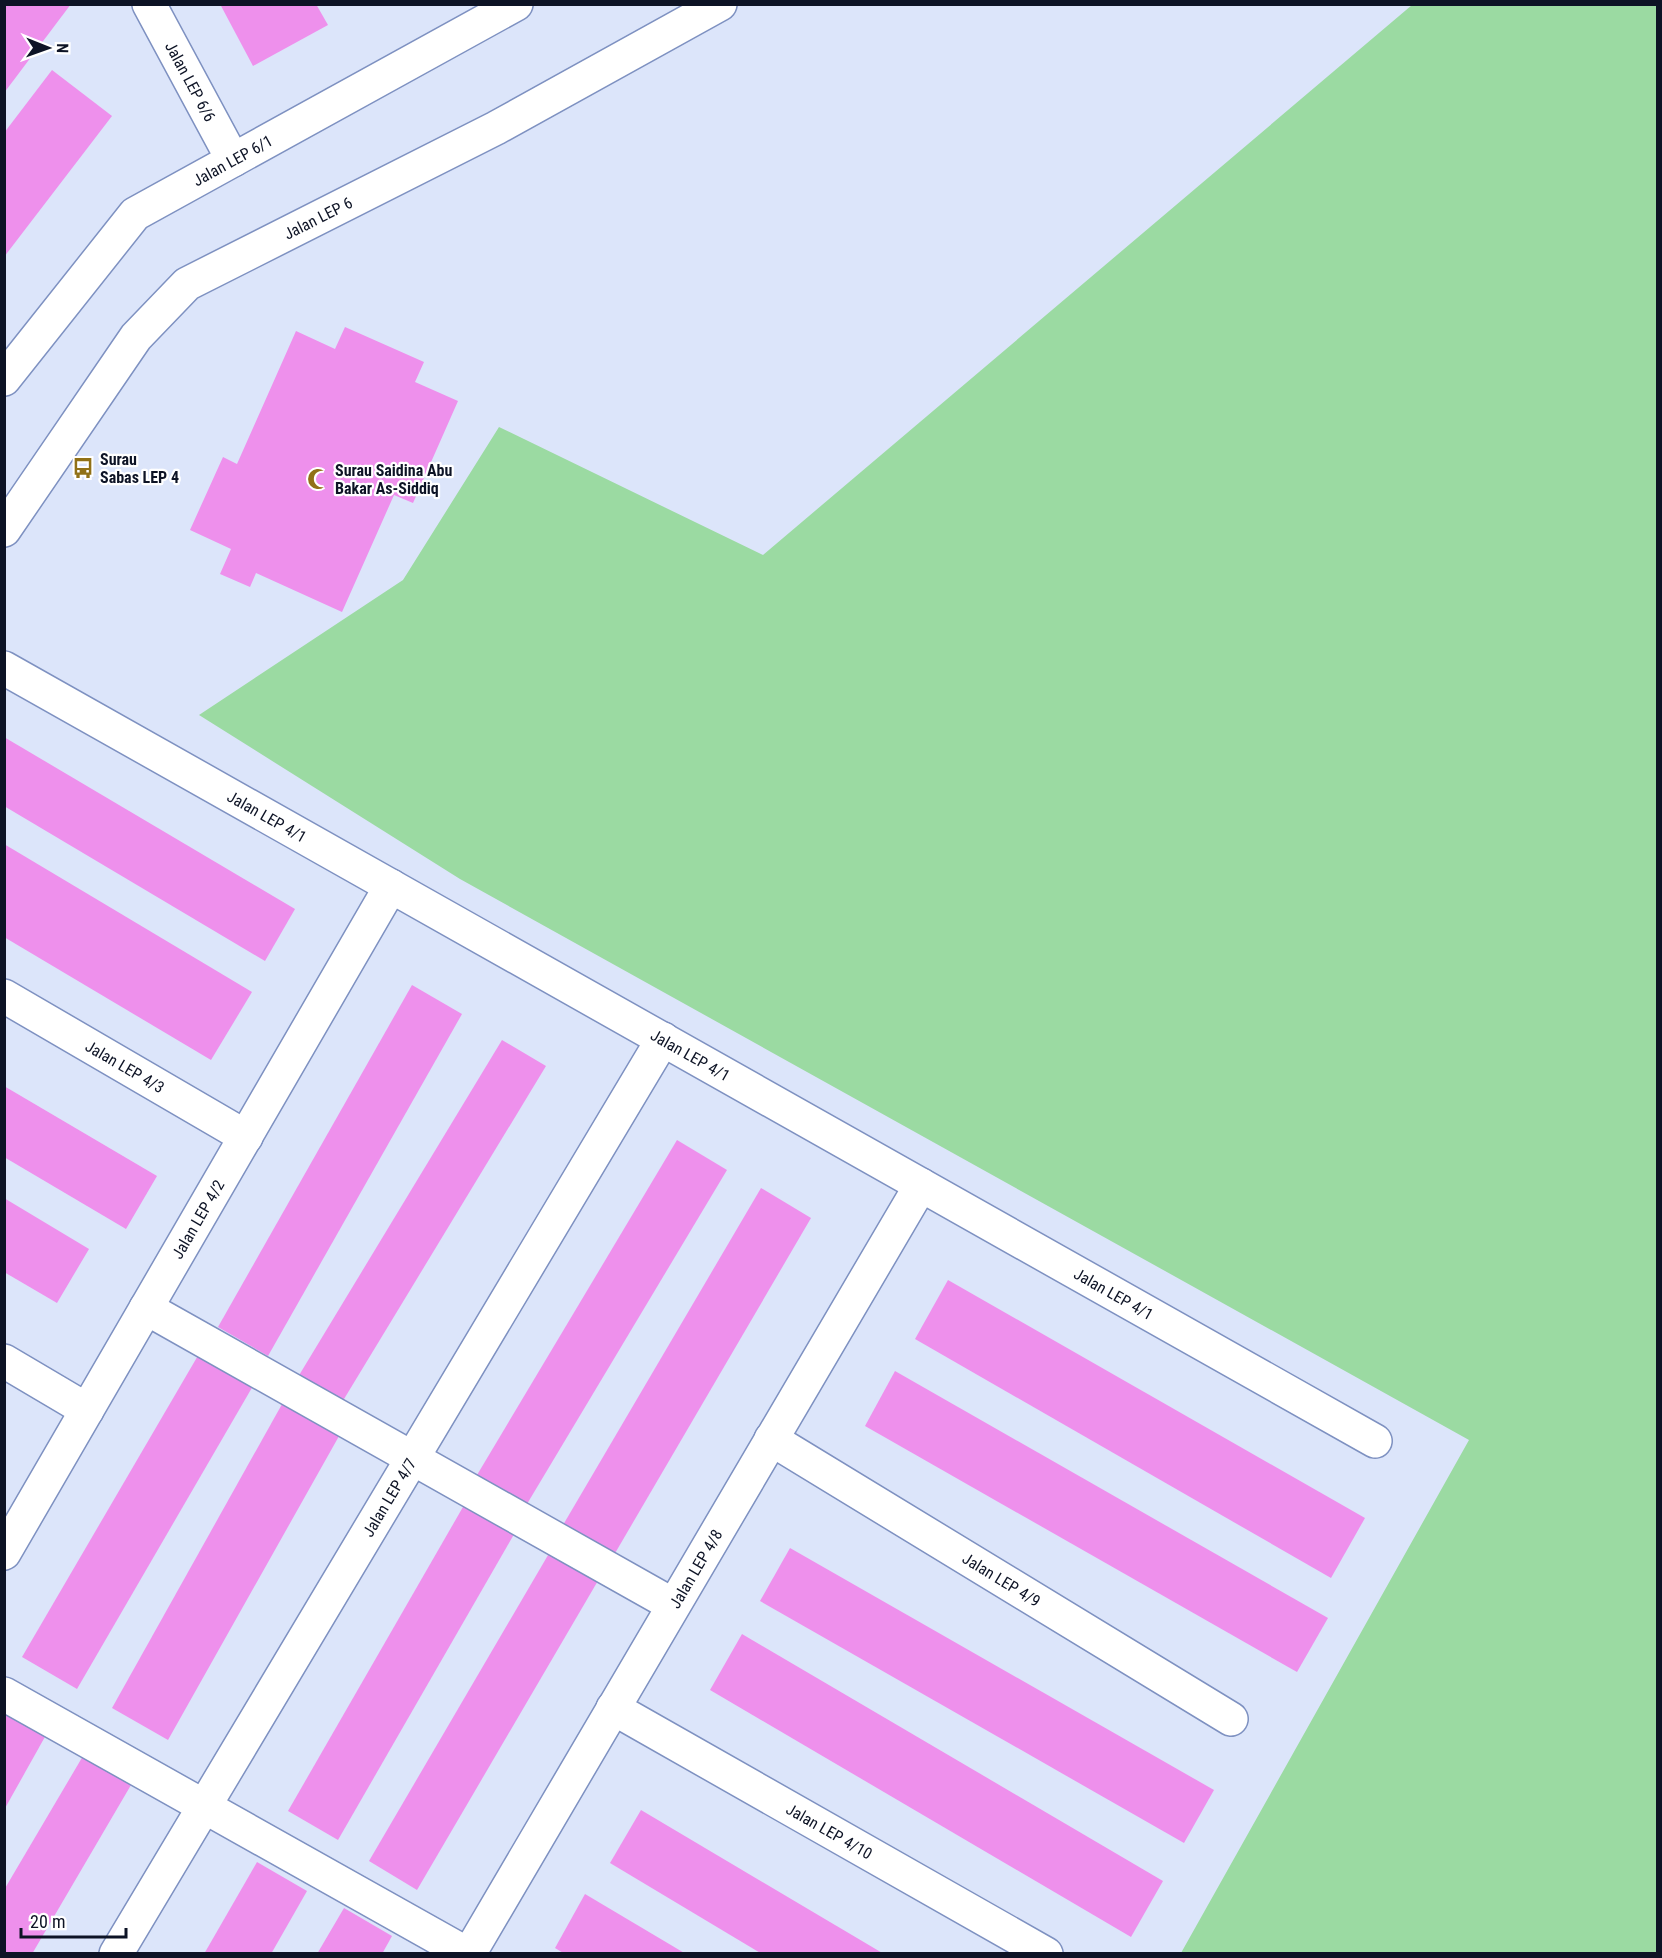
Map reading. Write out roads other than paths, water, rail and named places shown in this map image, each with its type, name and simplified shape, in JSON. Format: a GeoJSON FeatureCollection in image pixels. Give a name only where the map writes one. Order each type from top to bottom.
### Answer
{"type":"FeatureCollection","features":[{"type":"Feature","properties":{"kind":"street","name":"Jalan LEP 6/6"},"geometry":{"type":"LineString","coordinates":[[149,4],[232,160]]}},
{"type":"Feature","properties":{"kind":"street","name":"Jalan LEP 6"},"geometry":{"type":"LineString","coordinates":[[4,531],[136,337],[187,284],[496,128],[720,4]]}},
{"type":"Feature","properties":{"kind":"street","name":"Jalan LEP 6/1"},"geometry":{"type":"LineString","coordinates":[[4,379],[135,213],[510,6]]}},
{"type":"Feature","properties":{"kind":"street","name":"Jalan LEP 4/1"},"geometry":{"type":"LineString","coordinates":[[4,668],[1375,1441]]}},
{"type":"Feature","properties":{"kind":"street","name":"Jalan LEP 4/2"},"geometry":{"type":"LineString","coordinates":[[4,1553],[391,886]]}},
{"type":"Feature","properties":{"kind":"street","name":"Jalan LEP 4/3"},"geometry":{"type":"LineString","coordinates":[[4,996],[246,1137]]}},
{"type":"Feature","properties":{"kind":"street","name":"Jalan LEP 4/7"},"geometry":{"type":"LineString","coordinates":[[116,1953],[663,1039]]}},
{"type":"Feature","properties":{"kind":"street","name":"Jalan LEP 4/8"},"geometry":{"type":"LineString","coordinates":[[468,1953],[921,1185]]}},
{"type":"Feature","properties":{"kind":"street"},"geometry":{"type":"LineString","coordinates":[[146,1308],[673,1605]]}},
{"type":"Feature","properties":{"kind":"street"},"geometry":{"type":"LineString","coordinates":[[4,1361],[87,1410]]}},
{"type":"Feature","properties":{"kind":"street","name":"Jalan LEP 4/9"},"geometry":{"type":"LineString","coordinates":[[771,1439],[1231,1719]]}},
{"type":"Feature","properties":{"kind":"street"},"geometry":{"type":"LineString","coordinates":[[4,1694],[468,1953]]}},
{"type":"Feature","properties":{"kind":"street","name":"Jalan LEP 4/10"},"geometry":{"type":"LineString","coordinates":[[613,1708],[1046,1953]]}},
{"type":"Feature","properties":{"kind":"place","name":"Surau Sabas LEP 4"},"geometry":{"type":"Point","coordinates":[83,468]}},
{"type":"Feature","properties":{"kind":"place","name":"Surau Saidina Abu Bakar As-Siddiq"},"geometry":{"type":"Point","coordinates":[318,479]}}]}
